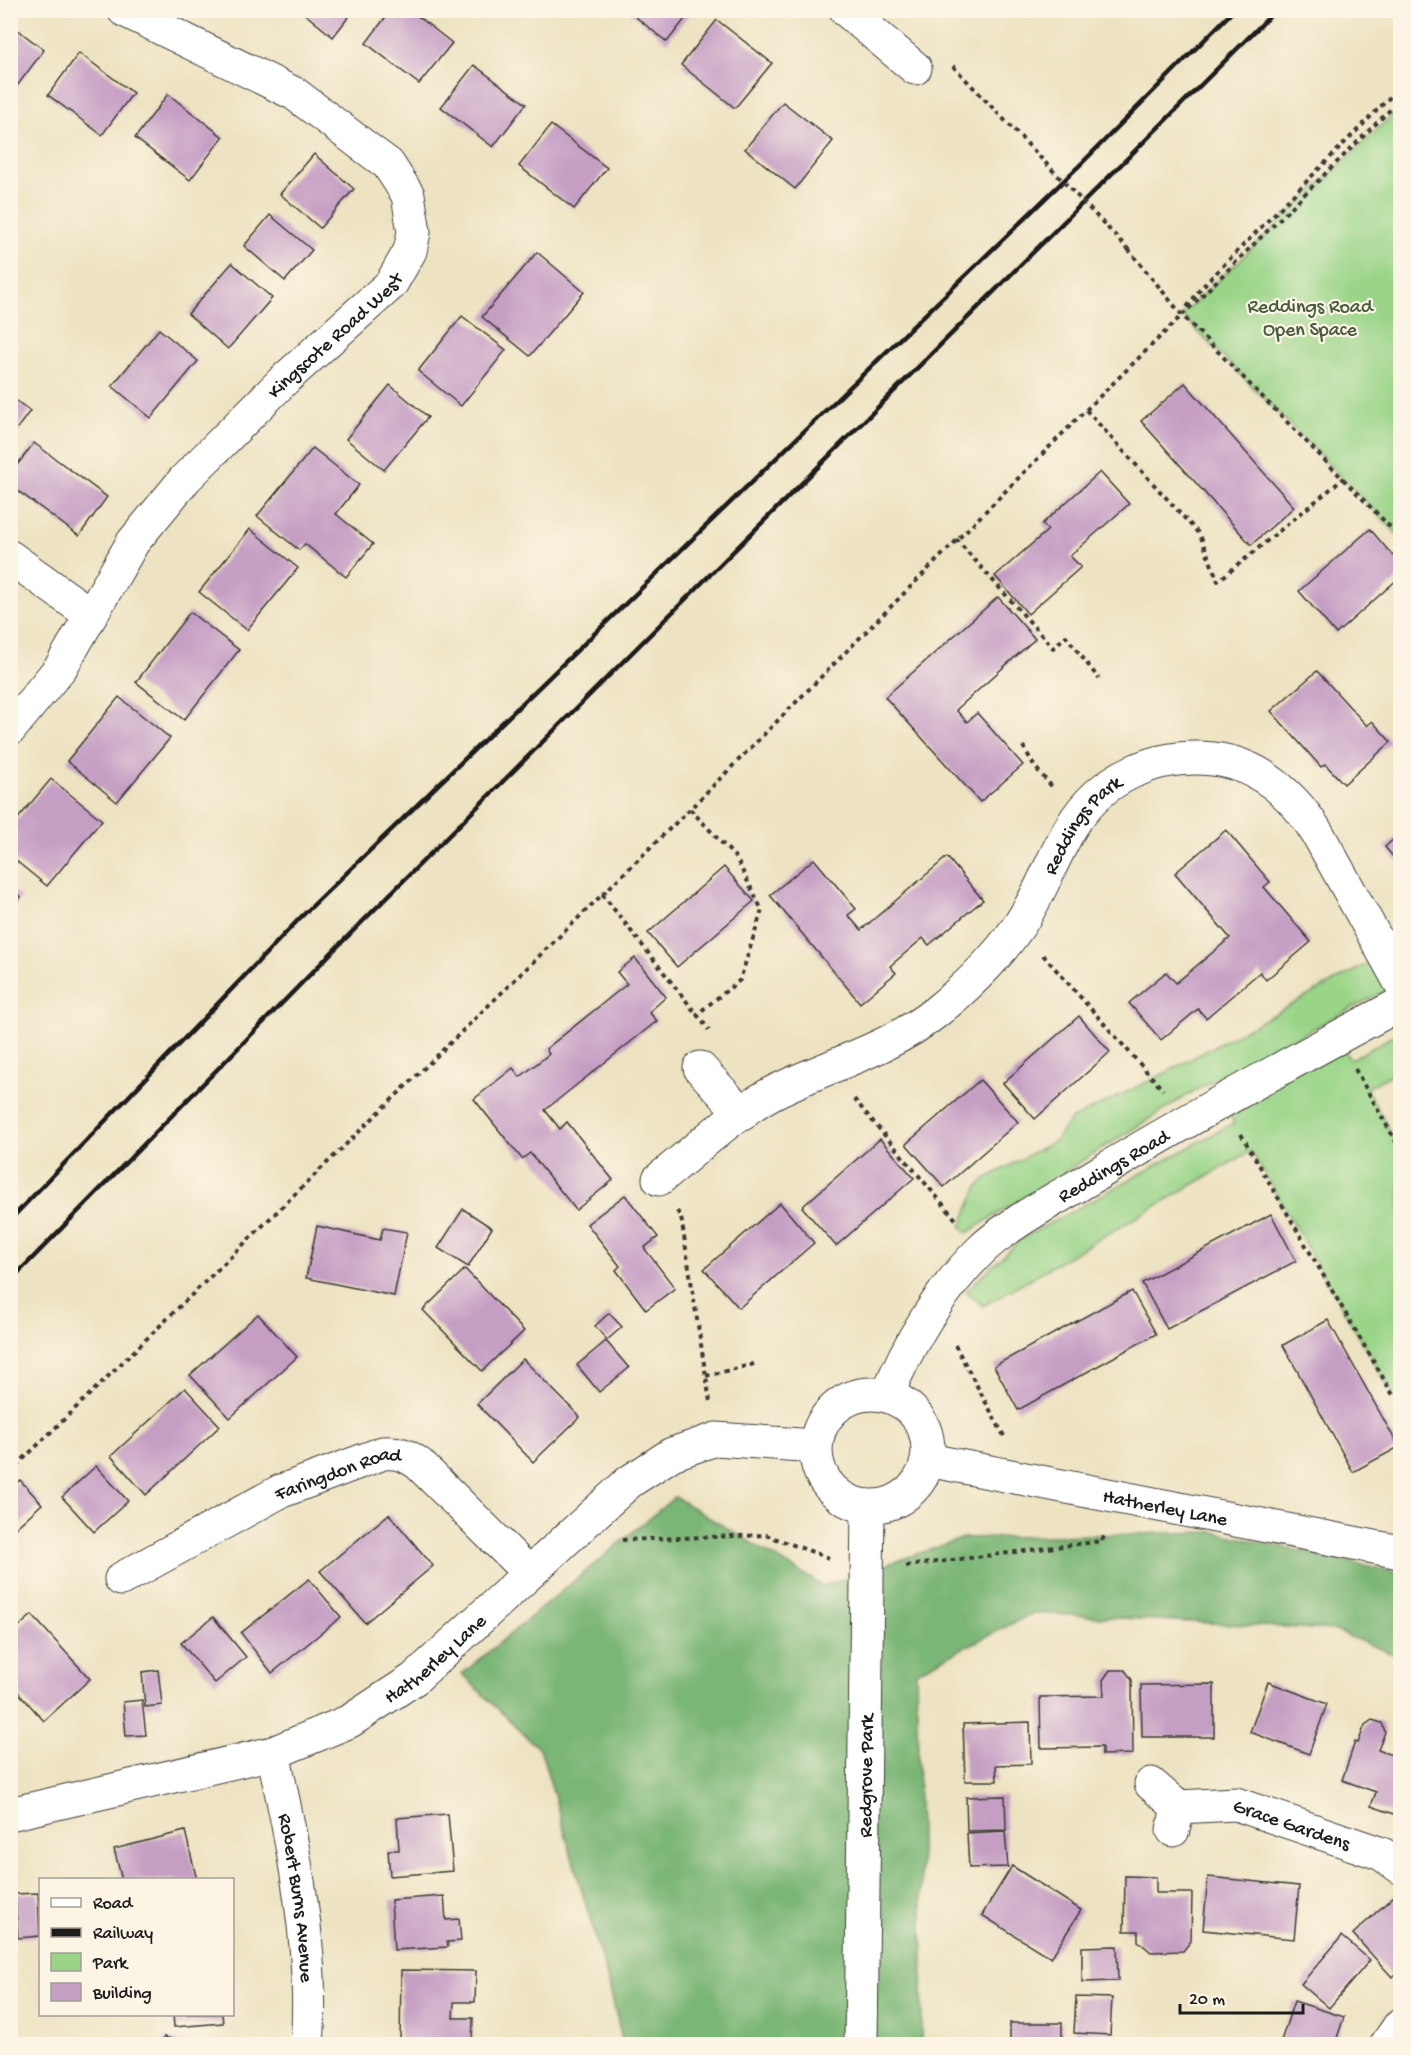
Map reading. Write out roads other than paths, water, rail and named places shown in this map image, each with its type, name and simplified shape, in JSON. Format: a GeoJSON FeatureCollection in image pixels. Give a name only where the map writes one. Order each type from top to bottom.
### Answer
{"type":"FeatureCollection","features":[{"type":"Feature","properties":{"kind":"street","name":"Kingscote Road West"},"geometry":{"type":"LineString","coordinates":[[10,729],[61,667],[133,542],[185,479],[284,380],[391,284],[410,251],[414,232],[408,195],[388,164],[374,153],[295,94],[124,10]]}},
{"type":"Feature","properties":{"kind":"street"},"geometry":{"type":"LineString","coordinates":[[846,10],[915,68]]}},
{"type":"Feature","properties":{"kind":"street"},"geometry":{"type":"LineString","coordinates":[[10,557],[91,615]]}},
{"type":"Feature","properties":{"kind":"street","name":"Reddings Park"},"geometry":{"type":"LineString","coordinates":[[659,1179],[742,1114],[777,1090],[900,1036],[932,1015],[962,991],[992,961],[1018,927],[1078,817],[1103,790],[1125,775],[1149,765],[1173,759],[1220,760],[1268,779],[1288,794],[1306,814],[1401,982]]}},
{"type":"Feature","properties":{"kind":"street","name":"Reddings Road"},"geometry":{"type":"LineString","coordinates":[[887,1396],[898,1369],[928,1316],[981,1250],[1032,1214],[1221,1099],[1401,1004]]}},
{"type":"Feature","properties":{"kind":"street"},"geometry":{"type":"LineString","coordinates":[[700,1068],[742,1114]]}},
{"type":"Feature","properties":{"kind":"street"},"geometry":{"type":"LineString","coordinates":[[862,1394],[887,1396],[911,1409],[926,1432],[928,1460],[917,1485],[895,1503],[868,1507],[840,1498],[820,1476],[815,1446],[822,1423],[839,1404],[862,1394]]}},
{"type":"Feature","properties":{"kind":"street","name":"Hatherley Lane"},"geometry":{"type":"LineString","coordinates":[[10,1814],[273,1753],[350,1721],[414,1678],[628,1482],[672,1454],[716,1439],[815,1446]]}},
{"type":"Feature","properties":{"kind":"street","name":"Faringdon Road"},"geometry":{"type":"LineString","coordinates":[[121,1579],[279,1492],[383,1454],[396,1452],[408,1456],[419,1464],[529,1573]]}},
{"type":"Feature","properties":{"kind":"street","name":"Hatherley Lane"},"geometry":{"type":"LineString","coordinates":[[928,1460],[1401,1552]]}},
{"type":"Feature","properties":{"kind":"street","name":"Redgrove Park"},"geometry":{"type":"LineString","coordinates":[[861,2044],[868,1507]]}},
{"type":"Feature","properties":{"kind":"street","name":"Robert Burns Avenue"},"geometry":{"type":"LineString","coordinates":[[273,1753],[293,1851],[299,1895],[308,1976],[308,2044]]}},
{"type":"Feature","properties":{"kind":"street","name":"Grace Gardens"},"geometry":{"type":"LineString","coordinates":[[1151,1784],[1175,1818],[1236,1804],[1382,1854],[1401,1867]]}},
{"type":"Feature","properties":{"kind":"street"},"geometry":{"type":"LineString","coordinates":[[1387,2044],[1401,2025]]}},
{"type":"Feature","properties":{"kind":"railway"},"geometry":{"type":"LineString","coordinates":[[10,1220],[301,917],[1082,163],[1234,10]]}},
{"type":"Feature","properties":{"kind":"railway"},"geometry":{"type":"LineString","coordinates":[[10,1281],[338,946],[1276,10]]}},
{"type":"Feature","properties":{"kind":"park label","name":"Reddings Road Open Space"},"geometry":{"type":"Point","coordinates":[1310,316]}}]}
